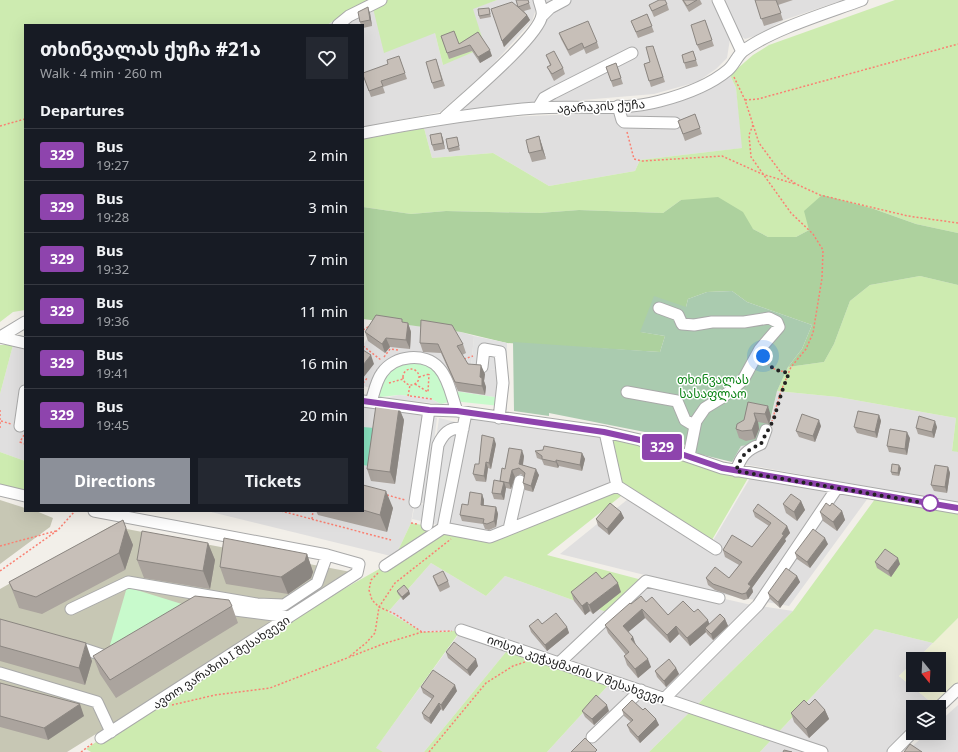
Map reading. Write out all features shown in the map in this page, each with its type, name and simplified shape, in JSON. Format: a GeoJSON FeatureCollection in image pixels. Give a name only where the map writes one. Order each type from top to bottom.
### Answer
{"type":"FeatureCollection","features":[{"type":"Feature","properties":{"kind":"street"},"geometry":{"type":"LineString","coordinates":[[339,24],[349,16],[381,0]]}},
{"type":"Feature","properties":{"kind":"street"},"geometry":{"type":"LineString","coordinates":[[539,0],[542,16]]}},
{"type":"Feature","properties":{"kind":"street"},"geometry":{"type":"LineString","coordinates":[[445,117],[513,54],[535,30],[542,16],[550,8],[565,0]]}},
{"type":"Feature","properties":{"kind":"street"},"geometry":{"type":"LineString","coordinates":[[718,0],[742,52]]}},
{"type":"Feature","properties":{"kind":"street","name":"აგარაკის ქუჩა"},"geometry":{"type":"LineString","coordinates":[[364,133],[445,117],[538,108],[637,106],[677,96],[703,86],[728,70],[742,52],[768,37],[862,0]]}},
{"type":"Feature","properties":{"kind":"street"},"geometry":{"type":"LineString","coordinates":[[538,108],[544,98],[632,53]]}},
{"type":"Feature","properties":{"kind":"street"},"geometry":{"type":"LineString","coordinates":[[618,106],[624,122],[675,123]]}},
{"type":"Feature","properties":{"kind":"street"},"geometry":{"type":"LineString","coordinates":[[659,308],[678,315],[682,324],[694,325],[712,322],[744,322],[770,318],[777,322],[778,327],[758,353],[743,380],[723,397],[706,408],[696,421],[689,456]]}},
{"type":"Feature","properties":{"kind":"street"},"geometry":{"type":"LineString","coordinates":[[1,336],[24,323]]}},
{"type":"Feature","properties":{"kind":"street"},"geometry":{"type":"LineString","coordinates":[[1,336],[24,343]]}},
{"type":"Feature","properties":{"kind":"street"},"geometry":{"type":"LineString","coordinates":[[483,362],[484,349],[500,352],[503,383],[499,418]]}},
{"type":"Feature","properties":{"kind":"street"},"geometry":{"type":"LineString","coordinates":[[443,528],[463,429],[462,412],[440,370],[434,363],[423,359],[402,359],[392,364],[382,372],[367,402],[429,410],[462,412],[604,432],[640,440],[722,468],[958,508]]}},
{"type":"Feature","properties":{"kind":"street"},"geometry":{"type":"LineString","coordinates":[[627,392],[677,401],[685,420],[695,426]]}},
{"type":"Feature","properties":{"kind":"street"},"geometry":{"type":"LineString","coordinates":[[21,428],[24,400]]}},
{"type":"Feature","properties":{"kind":"street"},"geometry":{"type":"LineString","coordinates":[[415,502],[429,410]]}},
{"type":"Feature","properties":{"kind":"street"},"geometry":{"type":"LineString","coordinates":[[427,525],[438,445],[442,436],[448,430],[459,428],[463,429]]}},
{"type":"Feature","properties":{"kind":"street"},"geometry":{"type":"LineString","coordinates":[[736,471],[745,452],[761,444],[766,430]]}},
{"type":"Feature","properties":{"kind":"street"},"geometry":{"type":"LineString","coordinates":[[604,432],[617,486],[716,549]]}},
{"type":"Feature","properties":{"kind":"street"},"geometry":{"type":"LineString","coordinates":[[509,529],[520,482]]}},
{"type":"Feature","properties":{"kind":"street"},"geometry":{"type":"LineString","coordinates":[[384,566],[443,528],[490,537],[617,486]]}},
{"type":"Feature","properties":{"kind":"street"},"geometry":{"type":"LineString","coordinates":[[664,699],[758,605],[837,488]]}},
{"type":"Feature","properties":{"kind":"street"},"geometry":{"type":"LineString","coordinates":[[0,490],[24,496]]}},
{"type":"Feature","properties":{"kind":"street"},"geometry":{"type":"LineString","coordinates":[[71,609],[128,582],[258,604],[284,605],[318,583],[327,555],[99,512]]}},
{"type":"Feature","properties":{"kind":"street","name":"ავთო ვარაზის I შესახვევი"},"geometry":{"type":"LineString","coordinates":[[101,738],[357,573],[359,564],[327,555]]}},
{"type":"Feature","properties":{"kind":"street"},"geometry":{"type":"LineString","coordinates":[[559,663],[646,581],[719,598]]}},
{"type":"Feature","properties":{"kind":"street"},"geometry":{"type":"LineString","coordinates":[[207,607],[290,617]]}},
{"type":"Feature","properties":{"kind":"street","name":"იოსებ კეჭაყმაძის V შესახვევი"},"geometry":{"type":"LineString","coordinates":[[461,630],[822,752]]}},
{"type":"Feature","properties":{"kind":"street"},"geometry":{"type":"LineString","coordinates":[[64,642],[114,659],[120,655]]}},
{"type":"Feature","properties":{"kind":"street"},"geometry":{"type":"LineString","coordinates":[[0,673],[97,702],[111,732]]}},
{"type":"Feature","properties":{"kind":"street"},"geometry":{"type":"LineString","coordinates":[[946,700],[958,689]]}},
{"type":"Feature","properties":{"kind":"street"},"geometry":{"type":"LineString","coordinates":[[592,737],[641,690]]}},
{"type":"Feature","properties":{"kind":"street"},"geometry":{"type":"LineString","coordinates":[[893,752],[906,739]]}},
{"type":"Feature","properties":{"kind":"path"},"geometry":{"type":"LineString","coordinates":[[745,100],[765,97],[958,44]]}},
{"type":"Feature","properties":{"kind":"path"},"geometry":{"type":"LineString","coordinates":[[728,70],[745,100],[759,143],[782,174],[796,184]]}},
{"type":"Feature","properties":{"kind":"path"},"geometry":{"type":"LineString","coordinates":[[0,126],[24,119]]}},
{"type":"Feature","properties":{"kind":"path"},"geometry":{"type":"LineString","coordinates":[[624,122],[634,159],[642,162],[722,156],[762,174],[796,184],[820,195],[908,216],[958,224]]}},
{"type":"Feature","properties":{"kind":"path"},"geometry":{"type":"LineString","coordinates":[[752,125],[749,135],[751,157],[791,213],[813,234],[823,250],[822,278],[813,333],[806,349],[791,367],[781,391],[774,417],[766,430]]}},
{"type":"Feature","properties":{"kind":"path"},"geometry":{"type":"LineString","coordinates":[[364,329],[370,325]]}},
{"type":"Feature","properties":{"kind":"path"},"geometry":{"type":"LineString","coordinates":[[364,347],[381,360],[377,366]]}},
{"type":"Feature","properties":{"kind":"path"},"geometry":{"type":"LineString","coordinates":[[758,353],[763,356],[767,364],[776,370],[789,373]]}},
{"type":"Feature","properties":{"kind":"path"},"geometry":{"type":"LineString","coordinates":[[459,362],[472,356],[483,362]]}},
{"type":"Feature","properties":{"kind":"path"},"geometry":{"type":"LineString","coordinates":[[403,379],[403,375],[406,370],[414,369],[419,375],[415,384]]}},
{"type":"Feature","properties":{"kind":"path"},"geometry":{"type":"LineString","coordinates":[[364,382],[372,372]]}},
{"type":"Feature","properties":{"kind":"path"},"geometry":{"type":"LineString","coordinates":[[403,379],[410,385],[415,384],[428,392],[428,374]]}},
{"type":"Feature","properties":{"kind":"path"},"geometry":{"type":"LineString","coordinates":[[389,384],[403,379]]}},
{"type":"Feature","properties":{"kind":"path"},"geometry":{"type":"LineString","coordinates":[[408,396],[410,385]]}},
{"type":"Feature","properties":{"kind":"path"},"geometry":{"type":"LineString","coordinates":[[0,410],[0,428]]}},
{"type":"Feature","properties":{"kind":"path"},"geometry":{"type":"LineString","coordinates":[[1,421],[21,428],[20,442],[24,444]]}},
{"type":"Feature","properties":{"kind":"path"},"geometry":{"type":"LineString","coordinates":[[385,495],[415,502]]}},
{"type":"Feature","properties":{"kind":"path"},"geometry":{"type":"LineString","coordinates":[[0,571],[58,530],[74,512]]}},
{"type":"Feature","properties":{"kind":"path"},"geometry":{"type":"LineString","coordinates":[[285,512],[391,540]]}},
{"type":"Feature","properties":{"kind":"path"},"geometry":{"type":"LineString","coordinates":[[312,519],[313,512]]}},
{"type":"Feature","properties":{"kind":"path"},"geometry":{"type":"LineString","coordinates":[[0,546],[58,530]]}},
{"type":"Feature","properties":{"kind":"path"},"geometry":{"type":"LineString","coordinates":[[348,657],[366,643],[375,633],[379,607],[395,583],[462,531]]}},
{"type":"Feature","properties":{"kind":"path"},"geometry":{"type":"LineString","coordinates":[[384,566],[371,580],[369,590],[372,600],[379,607],[395,614],[422,632]]}},
{"type":"Feature","properties":{"kind":"path"},"geometry":{"type":"LineString","coordinates":[[167,706],[221,694],[270,688],[348,657],[422,632],[461,630]]}},
{"type":"Feature","properties":{"kind":"path"},"geometry":{"type":"LineString","coordinates":[[429,752],[486,683],[513,666],[539,656]]}},
{"type":"Feature","properties":{"kind":"path"},"geometry":{"type":"LineString","coordinates":[[81,752],[101,738]]}},
{"type":"Feature","properties":{"kind":"shaded area"},"geometry":{"type":"Polygon","coordinates":[[[367,0],[371,0],[435,33],[443,65],[473,8],[497,0],[534,0],[536,9],[532,21],[488,70],[440,112],[364,127],[364,24],[329,24],[367,0]]]}},
{"type":"Feature","properties":{"kind":"shaded area"},"geometry":{"type":"Polygon","coordinates":[[[543,0],[711,0],[724,22],[730,39],[727,58],[716,69],[697,82],[654,94],[463,110],[461,107],[540,30],[543,0]]]}},
{"type":"Feature","properties":{"kind":"shaded area"},"geometry":{"type":"Polygon","coordinates":[[[723,0],[843,0],[784,20],[755,36],[745,39],[739,34],[723,0]]]}},
{"type":"Feature","properties":{"kind":"shaded area"},"geometry":{"type":"Polygon","coordinates":[[[730,75],[736,88],[743,148],[640,160],[635,171],[549,186],[493,153],[432,158],[424,128],[454,121],[488,118],[644,111],[676,100],[730,75]]]}},
{"type":"Feature","properties":{"kind":"shaded area"},"geometry":{"type":"Polygon","coordinates":[[[380,321],[461,332],[474,336],[471,367],[498,370],[507,382],[507,410],[500,412],[501,398],[447,390],[375,389],[364,386],[364,344],[380,321]]]}},
{"type":"Feature","properties":{"kind":"shaded area"},"geometry":{"type":"Polygon","coordinates":[[[474,336],[507,343],[507,382],[498,370],[471,367],[474,336]]]}},
{"type":"Feature","properties":{"kind":"shaded area"},"geometry":{"type":"Polygon","coordinates":[[[24,344],[24,461],[0,452],[0,394],[13,345],[24,344]]]}},
{"type":"Feature","properties":{"kind":"shaded area"},"geometry":{"type":"Polygon","coordinates":[[[777,391],[838,397],[956,418],[952,450],[958,452],[958,503],[732,462],[741,446],[772,415],[777,391]]]}},
{"type":"Feature","properties":{"kind":"shaded area"},"geometry":{"type":"Polygon","coordinates":[[[399,395],[429,398],[441,404],[384,398],[399,395]]]}},
{"type":"Feature","properties":{"kind":"shaded area"},"geometry":{"type":"Polygon","coordinates":[[[364,401],[429,410],[411,523],[395,557],[211,512],[364,512],[364,401]]]}},
{"type":"Feature","properties":{"kind":"shaded area"},"geometry":{"type":"Polygon","coordinates":[[[466,413],[605,432],[617,486],[490,537],[443,528],[466,413]]]}},
{"type":"Feature","properties":{"kind":"shaded area"},"geometry":{"type":"Polygon","coordinates":[[[429,415],[437,418],[426,504],[415,502],[429,415]]]}},
{"type":"Feature","properties":{"kind":"shaded area"},"geometry":{"type":"Polygon","coordinates":[[[439,418],[464,424],[444,526],[412,519],[415,503],[427,504],[439,418]]]}},
{"type":"Feature","properties":{"kind":"shaded area"},"geometry":{"type":"Polygon","coordinates":[[[750,478],[868,498],[789,606],[721,594],[560,554],[633,495],[711,544],[750,478]]]}},
{"type":"Feature","properties":{"kind":"shaded area"},"geometry":{"type":"Polygon","coordinates":[[[0,500],[24,508],[24,512],[38,512],[53,518],[50,527],[0,564],[0,500]]]}},
{"type":"Feature","properties":{"kind":"shaded area"},"geometry":{"type":"Polygon","coordinates":[[[111,526],[351,572],[279,620],[67,752],[0,752],[0,589],[111,526]]]}},
{"type":"Feature","properties":{"kind":"shaded area"},"geometry":{"type":"Polygon","coordinates":[[[431,563],[486,596],[505,576],[612,614],[646,581],[747,604],[793,611],[649,752],[547,752],[612,681],[510,647],[424,752],[383,752],[375,749],[461,631],[422,632],[388,612],[431,563]]]}},
{"type":"Feature","properties":{"kind":"shaded area"},"geometry":{"type":"Polygon","coordinates":[[[958,618],[958,695],[946,702],[946,700],[928,700],[919,692],[946,692],[946,652],[924,652],[958,618]]]}},
{"type":"Feature","properties":{"kind":"shaded area"},"geometry":{"type":"Polygon","coordinates":[[[875,629],[933,643],[924,652],[906,652],[906,669],[899,676],[906,682],[906,692],[919,692],[928,700],[906,700],[906,740],[895,752],[760,752],[875,629]]]}},
{"type":"Feature","properties":{"kind":"shaded area"},"geometry":{"type":"Polygon","coordinates":[[[906,669],[906,682],[899,676],[906,669]]]}},
{"type":"Feature","properties":{"kind":"shaded area"},"geometry":{"type":"Polygon","coordinates":[[[958,705],[958,752],[906,752],[919,740],[946,740],[946,716],[958,705]]]}},
{"type":"Feature","properties":{"kind":"green space"},"geometry":{"type":"Polygon","coordinates":[[[0,0],[367,0],[329,24],[24,24],[24,310],[13,312],[0,322],[0,0]]]}},
{"type":"Feature","properties":{"kind":"green space"},"geometry":{"type":"Polygon","coordinates":[[[371,0],[497,0],[473,9],[485,47],[443,65],[435,33],[384,53],[371,0]]]}},
{"type":"Feature","properties":{"kind":"green space"},"geometry":{"type":"Polygon","coordinates":[[[895,0],[958,0],[958,233],[916,224],[874,209],[809,230],[796,237],[768,237],[753,229],[681,200],[663,213],[579,210],[539,213],[446,211],[411,214],[364,207],[364,139],[424,128],[432,158],[493,153],[549,186],[635,171],[640,160],[742,148],[736,88],[730,75],[753,55],[769,45],[895,0]]]}},
{"type":"Feature","properties":{"kind":"green space"},"geometry":{"type":"Polygon","coordinates":[[[822,195],[874,209],[916,224],[958,233],[958,285],[920,276],[870,285],[850,301],[834,344],[824,362],[788,367],[802,349],[812,325],[747,302],[732,291],[707,292],[688,299],[686,307],[641,332],[665,336],[660,352],[507,343],[461,332],[364,319],[364,207],[411,214],[446,211],[539,213],[579,210],[663,213],[681,200],[718,197],[743,212],[753,229],[768,237],[796,237],[809,230],[804,211],[822,195]]]}},
{"type":"Feature","properties":{"kind":"green space"},"geometry":{"type":"Polygon","coordinates":[[[920,276],[958,285],[958,452],[952,451],[956,418],[838,397],[777,391],[788,367],[824,362],[834,344],[850,301],[870,285],[920,276]]]}},
{"type":"Feature","properties":{"kind":"green space","name":"თხინვალას სასაფლაო"},"geometry":{"type":"Polygon","coordinates":[[[732,291],[747,302],[812,325],[802,349],[788,367],[777,391],[765,442],[741,446],[732,462],[695,453],[694,449],[665,436],[549,413],[549,416],[514,411],[513,342],[660,352],[665,336],[640,332],[654,296],[686,307],[688,299],[707,292],[732,291]]]}},
{"type":"Feature","properties":{"kind":"green space"},"geometry":{"type":"Polygon","coordinates":[[[0,345],[13,345],[0,394],[0,345]]]}},
{"type":"Feature","properties":{"kind":"green space"},"geometry":{"type":"Polygon","coordinates":[[[402,361],[433,366],[447,390],[501,398],[500,406],[453,401],[441,404],[429,398],[399,395],[380,397],[377,394],[379,381],[402,361]]]}},
{"type":"Feature","properties":{"kind":"green space"},"geometry":{"type":"Polygon","coordinates":[[[364,427],[374,428],[369,466],[364,465],[364,427]]]}},
{"type":"Feature","properties":{"kind":"green space"},"geometry":{"type":"Polygon","coordinates":[[[605,432],[751,473],[709,545],[626,492],[547,555],[646,581],[612,614],[505,576],[486,596],[431,563],[388,612],[422,632],[461,630],[376,748],[383,752],[91,752],[86,749],[197,676],[388,564],[395,557],[411,523],[490,537],[616,486],[605,432]]]}},
{"type":"Feature","properties":{"kind":"green space"},"geometry":{"type":"Polygon","coordinates":[[[0,452],[24,461],[24,496],[0,490],[0,452]]]}},
{"type":"Feature","properties":{"kind":"green space"},"geometry":{"type":"Polygon","coordinates":[[[878,495],[958,509],[958,618],[933,643],[875,629],[760,752],[649,752],[793,611],[878,495]]]}},
{"type":"Feature","properties":{"kind":"green space"},"geometry":{"type":"Polygon","coordinates":[[[127,587],[185,605],[114,652],[110,645],[127,587]]]}},
{"type":"Feature","properties":{"kind":"green space"},"geometry":{"type":"Polygon","coordinates":[[[510,647],[612,681],[547,752],[424,752],[510,647]]]}},
{"type":"Feature","properties":{"kind":"building"},"geometry":{"type":"Polygon","coordinates":[[[516,0],[528,0],[529,3],[518,7],[516,0]]]}},
{"type":"Feature","properties":{"kind":"building"},"geometry":{"type":"Polygon","coordinates":[[[659,0],[665,0],[667,4],[652,11],[649,5],[659,0]]]}},
{"type":"Feature","properties":{"kind":"building"},"geometry":{"type":"Polygon","coordinates":[[[683,0],[697,0],[687,6],[683,0]]]}},
{"type":"Feature","properties":{"kind":"building"},"geometry":{"type":"Polygon","coordinates":[[[755,0],[776,0],[781,13],[761,19],[755,0]]]}},
{"type":"Feature","properties":{"kind":"building"},"geometry":{"type":"Polygon","coordinates":[[[512,2],[527,15],[502,41],[491,9],[512,2]]]}},
{"type":"Feature","properties":{"kind":"building"},"geometry":{"type":"Polygon","coordinates":[[[368,7],[370,20],[360,22],[358,12],[368,7]]]}},
{"type":"Feature","properties":{"kind":"building"},"geometry":{"type":"Polygon","coordinates":[[[489,8],[490,14],[479,16],[478,9],[489,8]]]}},
{"type":"Feature","properties":{"kind":"building"},"geometry":{"type":"Polygon","coordinates":[[[647,14],[652,26],[636,32],[631,21],[647,14]]]}},
{"type":"Feature","properties":{"kind":"building"},"geometry":{"type":"Polygon","coordinates":[[[705,20],[712,40],[697,45],[691,25],[705,20]]]}},
{"type":"Feature","properties":{"kind":"building"},"geometry":{"type":"Polygon","coordinates":[[[588,21],[597,42],[584,48],[582,43],[568,50],[559,33],[588,21]]]}},
{"type":"Feature","properties":{"kind":"building"},"geometry":{"type":"Polygon","coordinates":[[[454,31],[459,44],[478,32],[490,50],[478,57],[470,45],[447,53],[441,36],[454,31]]]}},
{"type":"Feature","properties":{"kind":"building"},"geometry":{"type":"Polygon","coordinates":[[[653,46],[663,77],[649,81],[644,64],[650,62],[646,47],[653,46]]]}},
{"type":"Feature","properties":{"kind":"building"},"geometry":{"type":"Polygon","coordinates":[[[554,51],[563,68],[552,74],[547,67],[551,65],[546,55],[554,51]]]}},
{"type":"Feature","properties":{"kind":"building"},"geometry":{"type":"Polygon","coordinates":[[[693,51],[696,60],[684,63],[682,55],[693,51]]]}},
{"type":"Feature","properties":{"kind":"building"},"geometry":{"type":"Polygon","coordinates":[[[399,56],[405,73],[381,81],[383,86],[369,91],[364,78],[364,73],[388,64],[387,60],[399,56]]]}},
{"type":"Feature","properties":{"kind":"building"},"geometry":{"type":"Polygon","coordinates":[[[436,59],[442,80],[432,83],[426,62],[436,59]]]}},
{"type":"Feature","properties":{"kind":"building"},"geometry":{"type":"Polygon","coordinates":[[[616,63],[621,78],[611,81],[606,67],[616,63]]]}},
{"type":"Feature","properties":{"kind":"building"},"geometry":{"type":"Polygon","coordinates":[[[695,114],[700,128],[683,134],[678,121],[695,114]]]}},
{"type":"Feature","properties":{"kind":"building"},"geometry":{"type":"Polygon","coordinates":[[[441,133],[443,143],[432,145],[430,135],[441,133]]]}},
{"type":"Feature","properties":{"kind":"building"},"geometry":{"type":"Polygon","coordinates":[[[539,136],[542,150],[529,153],[526,140],[539,136]]]}},
{"type":"Feature","properties":{"kind":"building"},"geometry":{"type":"Polygon","coordinates":[[[457,137],[459,146],[448,149],[446,139],[457,137]]]}},
{"type":"Feature","properties":{"kind":"building"},"geometry":{"type":"Polygon","coordinates":[[[376,315],[402,319],[402,322],[408,323],[406,340],[386,338],[382,344],[365,332],[376,315]]]}},
{"type":"Feature","properties":{"kind":"building"},"geometry":{"type":"Polygon","coordinates":[[[421,320],[452,325],[463,344],[457,346],[468,364],[481,365],[480,377],[482,378],[482,386],[455,382],[438,344],[420,343],[421,320]]]}},
{"type":"Feature","properties":{"kind":"building"},"geometry":{"type":"Polygon","coordinates":[[[364,351],[371,355],[364,364],[364,351]]]}},
{"type":"Feature","properties":{"kind":"building"},"geometry":{"type":"Polygon","coordinates":[[[748,402],[768,406],[765,414],[754,413],[756,420],[752,430],[742,431],[736,429],[737,424],[744,420],[748,402]]]}},
{"type":"Feature","properties":{"kind":"building"},"geometry":{"type":"Polygon","coordinates":[[[376,405],[399,408],[390,472],[367,469],[376,405]]]}},
{"type":"Feature","properties":{"kind":"building"},"geometry":{"type":"Polygon","coordinates":[[[858,411],[879,415],[875,432],[854,427],[858,411]]]}},
{"type":"Feature","properties":{"kind":"building"},"geometry":{"type":"Polygon","coordinates":[[[802,414],[819,420],[813,436],[796,431],[802,414]]]}},
{"type":"Feature","properties":{"kind":"building"},"geometry":{"type":"Polygon","coordinates":[[[919,416],[935,421],[932,432],[916,428],[919,416]]]}},
{"type":"Feature","properties":{"kind":"building"},"geometry":{"type":"Polygon","coordinates":[[[890,429],[907,432],[905,449],[887,446],[890,429]]]}},
{"type":"Feature","properties":{"kind":"building"},"geometry":{"type":"Polygon","coordinates":[[[482,435],[494,438],[489,463],[486,462],[484,476],[473,474],[475,464],[479,464],[482,435]]]}},
{"type":"Feature","properties":{"kind":"building"},"geometry":{"type":"Polygon","coordinates":[[[544,446],[582,453],[580,465],[542,459],[542,456],[535,451],[543,450],[544,446]]]}},
{"type":"Feature","properties":{"kind":"building"},"geometry":{"type":"Polygon","coordinates":[[[509,448],[522,450],[519,464],[536,469],[531,486],[523,483],[525,473],[519,468],[512,470],[509,483],[500,481],[502,468],[505,469],[509,448]]]}},
{"type":"Feature","properties":{"kind":"building"},"geometry":{"type":"Polygon","coordinates":[[[892,464],[899,465],[898,473],[891,472],[892,464]]]}},
{"type":"Feature","properties":{"kind":"building"},"geometry":{"type":"Polygon","coordinates":[[[935,465],[948,467],[945,487],[931,485],[935,465]]]}},
{"type":"Feature","properties":{"kind":"building"},"geometry":{"type":"Polygon","coordinates":[[[494,480],[504,482],[501,494],[492,493],[494,480]]]}},
{"type":"Feature","properties":{"kind":"building"},"geometry":{"type":"Polygon","coordinates":[[[364,485],[386,491],[380,515],[364,510],[364,485]]]}},
{"type":"Feature","properties":{"kind":"building"},"geometry":{"type":"Polygon","coordinates":[[[470,492],[482,494],[481,505],[496,507],[494,521],[487,524],[483,523],[484,519],[460,515],[462,504],[468,505],[470,492]]]}},
{"type":"Feature","properties":{"kind":"building"},"geometry":{"type":"Polygon","coordinates":[[[791,494],[801,501],[794,512],[783,504],[791,494]]]}},
{"type":"Feature","properties":{"kind":"building"},"geometry":{"type":"Polygon","coordinates":[[[610,503],[621,512],[607,529],[596,519],[610,503]]]}},
{"type":"Feature","properties":{"kind":"building"},"geometry":{"type":"Polygon","coordinates":[[[826,503],[830,506],[832,503],[842,511],[833,522],[820,512],[826,503]]]}},
{"type":"Feature","properties":{"kind":"building"},"geometry":{"type":"Polygon","coordinates":[[[758,504],[787,526],[782,534],[784,535],[748,584],[751,586],[746,593],[742,594],[713,584],[706,578],[715,567],[729,578],[742,562],[723,550],[732,535],[752,547],[771,523],[753,511],[758,504]]]}},
{"type":"Feature","properties":{"kind":"building"},"geometry":{"type":"Polygon","coordinates":[[[123,520],[126,528],[119,553],[36,597],[13,590],[9,582],[123,520]]]}},
{"type":"Feature","properties":{"kind":"building"},"geometry":{"type":"Polygon","coordinates":[[[813,529],[825,538],[807,562],[795,553],[813,529]]]}},
{"type":"Feature","properties":{"kind":"building"},"geometry":{"type":"Polygon","coordinates":[[[142,531],[208,543],[203,571],[137,560],[142,531]]]}},
{"type":"Feature","properties":{"kind":"building"},"geometry":{"type":"Polygon","coordinates":[[[224,538],[307,554],[305,561],[281,577],[220,567],[224,538]]]}},
{"type":"Feature","properties":{"kind":"building"},"geometry":{"type":"Polygon","coordinates":[[[885,549],[898,558],[888,571],[875,562],[885,549]]]}},
{"type":"Feature","properties":{"kind":"building"},"geometry":{"type":"Polygon","coordinates":[[[786,568],[797,576],[778,602],[768,593],[786,568]]]}},
{"type":"Feature","properties":{"kind":"building"},"geometry":{"type":"Polygon","coordinates":[[[443,571],[448,581],[438,586],[433,576],[443,571]]]}},
{"type":"Feature","properties":{"kind":"building"},"geometry":{"type":"Polygon","coordinates":[[[596,572],[602,579],[610,573],[618,583],[589,605],[587,602],[582,606],[571,592],[596,572]]]}},
{"type":"Feature","properties":{"kind":"building"},"geometry":{"type":"Polygon","coordinates":[[[404,585],[409,591],[402,597],[397,591],[404,585]]]}},
{"type":"Feature","properties":{"kind":"building"},"geometry":{"type":"Polygon","coordinates":[[[195,596],[229,600],[232,606],[110,680],[93,656],[195,596]]]}},
{"type":"Feature","properties":{"kind":"building"},"geometry":{"type":"Polygon","coordinates":[[[641,596],[646,602],[652,597],[668,615],[683,601],[694,612],[698,609],[708,620],[687,638],[676,626],[667,635],[642,609],[623,626],[633,637],[631,639],[648,659],[635,669],[624,656],[629,652],[605,625],[630,603],[631,604],[641,596]]]}},
{"type":"Feature","properties":{"kind":"building"},"geometry":{"type":"Polygon","coordinates":[[[556,613],[567,627],[545,645],[529,626],[538,619],[542,624],[556,613]]]}},
{"type":"Feature","properties":{"kind":"building"},"geometry":{"type":"Polygon","coordinates":[[[720,614],[725,619],[711,634],[705,628],[720,614]]]}},
{"type":"Feature","properties":{"kind":"building"},"geometry":{"type":"Polygon","coordinates":[[[0,619],[86,643],[79,668],[0,646],[0,619]]]}},
{"type":"Feature","properties":{"kind":"building"},"geometry":{"type":"Polygon","coordinates":[[[454,642],[476,659],[467,670],[446,652],[454,642]]]}},
{"type":"Feature","properties":{"kind":"building"},"geometry":{"type":"Polygon","coordinates":[[[669,659],[676,668],[664,681],[655,671],[669,659]]]}},
{"type":"Feature","properties":{"kind":"building"},"geometry":{"type":"Polygon","coordinates":[[[433,670],[455,685],[441,705],[439,703],[429,718],[422,713],[434,696],[421,687],[433,670]]]}},
{"type":"Feature","properties":{"kind":"building"},"geometry":{"type":"Polygon","coordinates":[[[0,683],[80,704],[44,728],[0,716],[0,683]]]}},
{"type":"Feature","properties":{"kind":"building"},"geometry":{"type":"Polygon","coordinates":[[[596,695],[607,705],[592,719],[582,711],[596,695]]]}},
{"type":"Feature","properties":{"kind":"building"},"geometry":{"type":"Polygon","coordinates":[[[815,699],[825,710],[806,729],[791,713],[804,700],[809,705],[815,699]]]}},
{"type":"Feature","properties":{"kind":"building"},"geometry":{"type":"Polygon","coordinates":[[[632,700],[643,710],[645,708],[656,719],[638,737],[627,725],[633,720],[622,710],[632,700]]]}},
{"type":"Feature","properties":{"kind":"building"},"geometry":{"type":"Polygon","coordinates":[[[585,738],[597,750],[595,752],[571,752],[585,738]]]}},
{"type":"Feature","properties":{"kind":"building"},"geometry":{"type":"Polygon","coordinates":[[[910,744],[922,752],[904,752],[910,744]]]}},
{"type":"Feature","properties":{"kind":"bus line","name":"329"},"geometry":{"type":"LineString","coordinates":[[364,401],[429,410],[457,411],[604,432],[640,440],[722,468],[958,508]]}},
{"type":"Feature","properties":{"kind":"route"},"geometry":{"type":"LineString","coordinates":[[763,356],[767,364],[776,370],[789,373],[781,391],[774,417],[766,430],[761,444],[750,448],[745,452],[736,471],[931,504],[930,503]]}}]}
